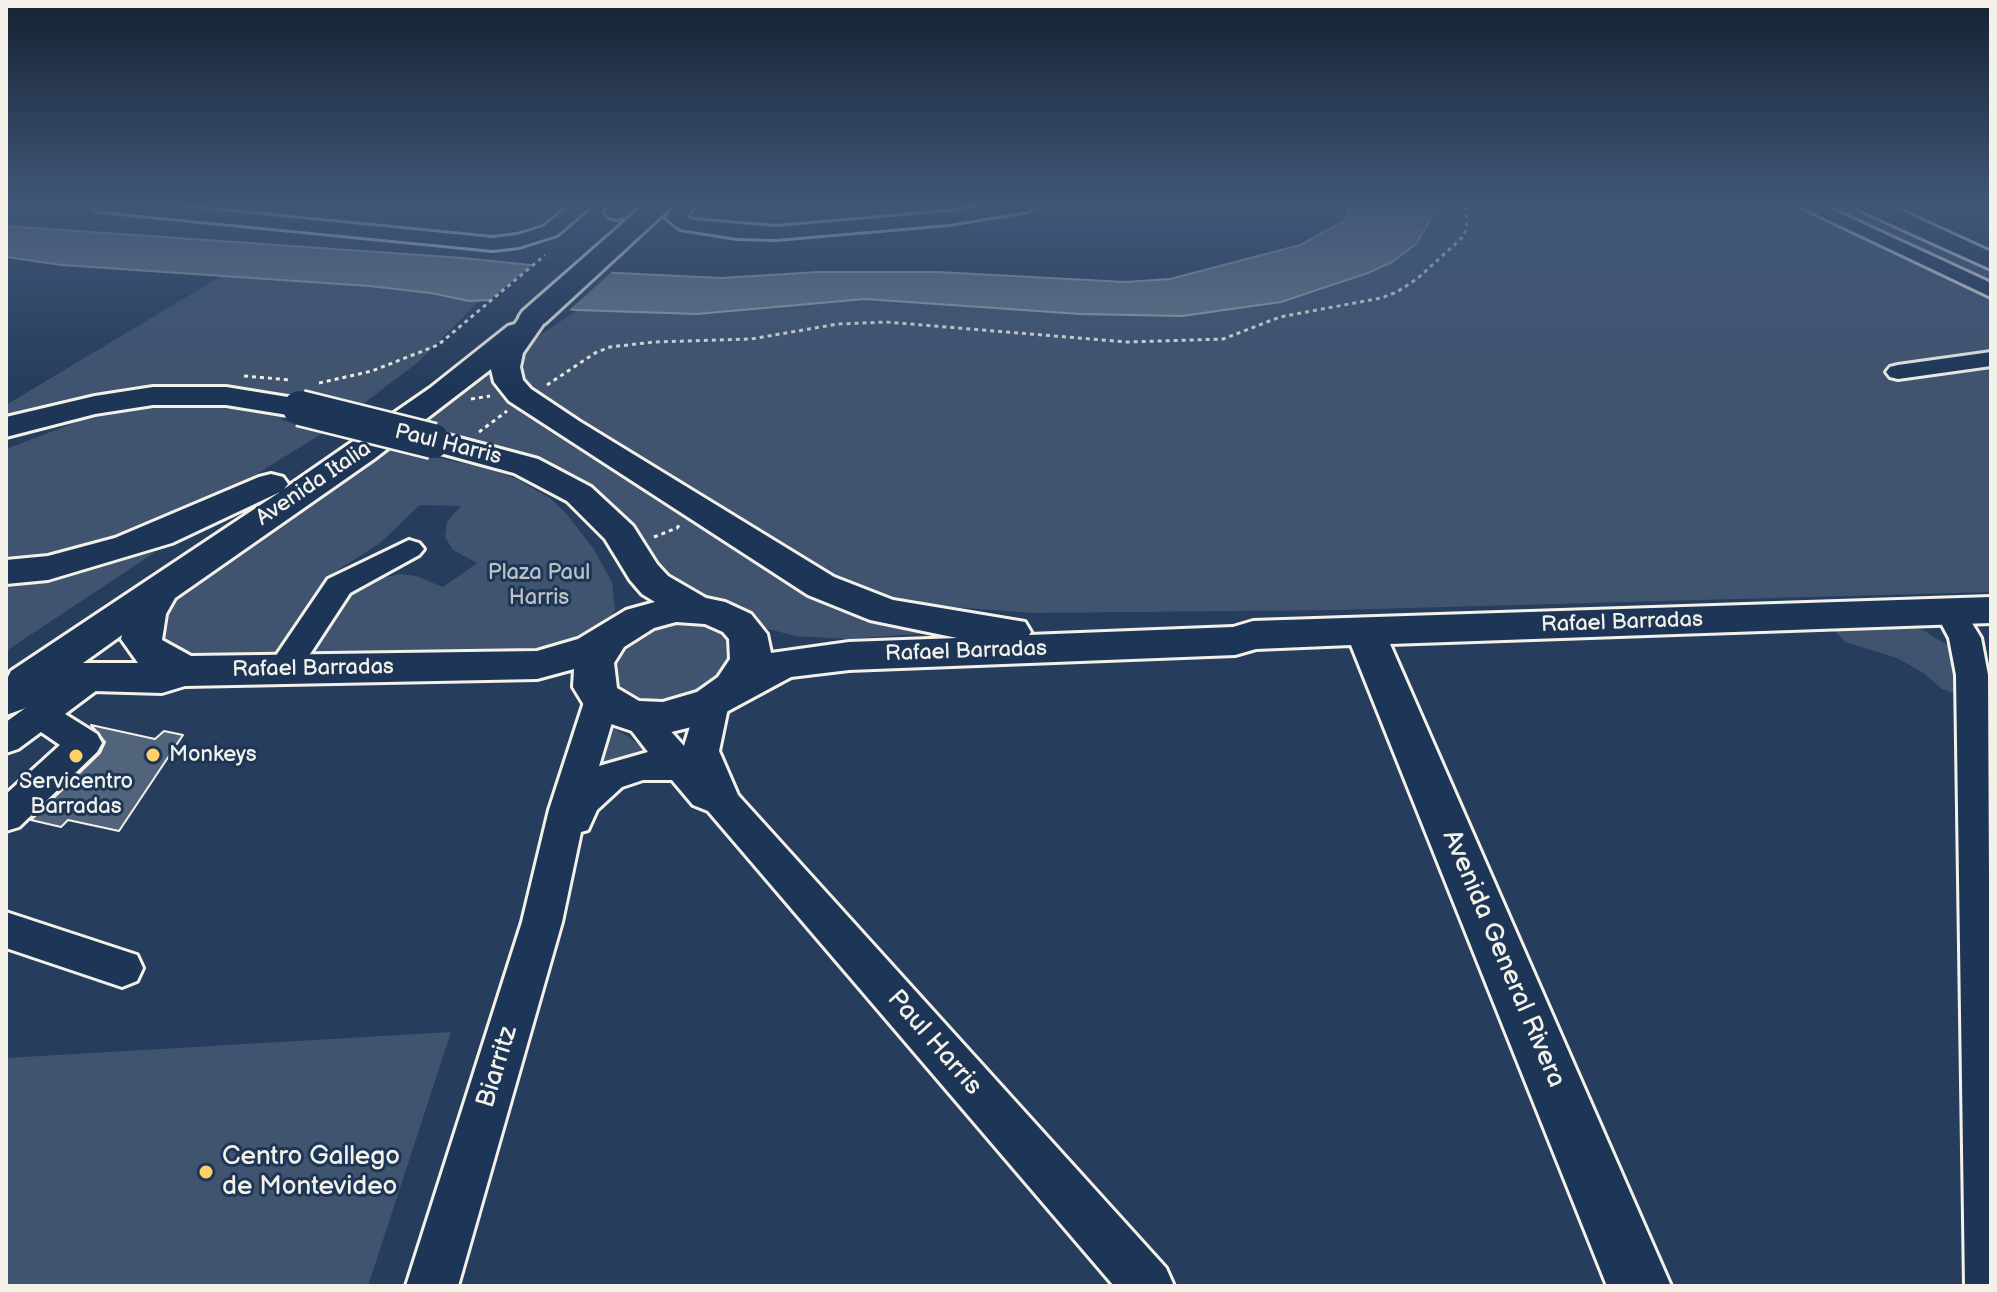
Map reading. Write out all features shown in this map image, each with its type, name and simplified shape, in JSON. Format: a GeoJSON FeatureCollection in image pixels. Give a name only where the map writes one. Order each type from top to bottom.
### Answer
{"type":"FeatureCollection","features":[{"type":"Feature","properties":{"kind":"highway","name":"Avenida Italia"},"geometry":{"type":"LineString","coordinates":[[504,314],[557,265]]}},
{"type":"Feature","properties":{"kind":"highway","name":"Avenida Italia"},"geometry":{"type":"LineString","coordinates":[[504,314],[586,265]]}},
{"type":"Feature","properties":{"kind":"main road"},"geometry":{"type":"LineString","coordinates":[[504,314],[509,353],[505,367],[518,400],[821,586],[898,614],[1026,634]]}},
{"type":"Feature","properties":{"kind":"main road","name":"Avenida Italia"},"geometry":{"type":"LineString","coordinates":[[6,663],[271,484],[412,385],[504,314]]}},
{"type":"Feature","properties":{"kind":"main road","name":"Avenida Italia"},"geometry":{"type":"LineString","coordinates":[[17,703],[161,589],[441,394],[504,314]]}},
{"type":"Feature","properties":{"kind":"main road","name":"Paul Harris"},"geometry":{"type":"LineString","coordinates":[[6,430],[66,411],[153,396],[300,396],[429,444],[518,472],[567,501],[603,540],[624,578],[630,597],[629,613],[617,633]]}},
{"type":"Feature","properties":{"kind":"main road","name":"Paul Harris"},"geometry":{"type":"LineString","coordinates":[[6,430],[83,412],[148,402],[234,403],[300,396]]}},
{"type":"Feature","properties":{"kind":"main road"},"geometry":{"type":"LineString","coordinates":[[6,446],[83,412]]}},
{"type":"Feature","properties":{"kind":"main road","name":"Paul Harris"},"geometry":{"type":"LineString","coordinates":[[429,444],[515,462],[579,494],[602,513],[620,534],[643,572],[655,585],[694,608]]}},
{"type":"Feature","properties":{"kind":"main road"},"geometry":{"type":"LineString","coordinates":[[6,572],[48,568],[128,546],[271,484]]}},
{"type":"Feature","properties":{"kind":"main road"},"geometry":{"type":"LineString","coordinates":[[93,676],[128,654],[141,639],[147,614],[161,589]]}},
{"type":"Feature","properties":{"kind":"main road","name":"Rafael Barradas"},"geometry":{"type":"LineString","coordinates":[[17,703],[58,681],[93,676],[162,678],[184,671],[537,665],[592,649],[657,612],[694,608],[725,616],[774,636],[826,643],[1232,628],[1253,635]]}},
{"type":"Feature","properties":{"kind":"main road","name":"Rafael Barradas"},"geometry":{"type":"LineString","coordinates":[[537,665],[570,674],[617,710],[638,717],[663,718],[689,713],[760,673],[804,660],[1235,641],[1253,635],[1991,610]]}},
{"type":"Feature","properties":{"kind":"main road"},"geometry":{"type":"LineString","coordinates":[[723,696],[750,660],[751,646],[747,634],[737,623]]}},
{"type":"Feature","properties":{"kind":"main road"},"geometry":{"type":"LineString","coordinates":[[598,693],[594,662],[617,633]]}},
{"type":"Feature","properties":{"kind":"main road","name":"Avenida General Rivera"},"geometry":{"type":"LineString","coordinates":[[1366,633],[1639,1286]]}},
{"type":"Feature","properties":{"kind":"main road"},"geometry":{"type":"LineString","coordinates":[[141,639],[148,650],[184,671]]}},
{"type":"Feature","properties":{"kind":"street"},"geometry":{"type":"LineString","coordinates":[[1936,265],[1991,291]]}},
{"type":"Feature","properties":{"kind":"street"},"geometry":{"type":"LineString","coordinates":[[1962,265],[1991,279]]}},
{"type":"Feature","properties":{"kind":"street"},"geometry":{"type":"LineString","coordinates":[[1898,372],[1991,359]]}},
{"type":"Feature","properties":{"kind":"street"},"geometry":{"type":"LineString","coordinates":[[283,669],[339,586],[409,549]]}},
{"type":"Feature","properties":{"kind":"street"},"geometry":{"type":"LineString","coordinates":[[1950,612],[1965,638],[1972,675],[1991,1286]]}},
{"type":"Feature","properties":{"kind":"street","name":"Biarritz"},"geometry":{"type":"LineString","coordinates":[[432,1286],[542,922],[598,693]]}},
{"type":"Feature","properties":{"kind":"street","name":"Paul Harris"},"geometry":{"type":"LineString","coordinates":[[721,801],[720,789],[707,771],[701,751],[703,733],[723,696]]}},
{"type":"Feature","properties":{"kind":"street"},"geometry":{"type":"LineString","coordinates":[[6,816],[85,743],[17,703]]}},
{"type":"Feature","properties":{"kind":"street","name":"Avenida Italia"},"geometry":{"type":"LineString","coordinates":[[6,740],[17,703]]}},
{"type":"Feature","properties":{"kind":"street","name":"Paul Harris"},"geometry":{"type":"LineString","coordinates":[[638,717],[706,795],[721,801],[1148,1286]]}},
{"type":"Feature","properties":{"kind":"street","name":"Biarritz"},"geometry":{"type":"LineString","coordinates":[[561,846],[582,802],[609,777],[643,766],[681,766]]}},
{"type":"Feature","properties":{"kind":"street"},"geometry":{"type":"LineString","coordinates":[[6,930],[122,968]]}},
{"type":"Feature","properties":{"kind":"path"},"geometry":{"type":"LineString","coordinates":[[234,376],[300,396],[420,354],[504,314],[538,265]]}},
{"type":"Feature","properties":{"kind":"path"},"geometry":{"type":"LineString","coordinates":[[490,423],[518,400],[558,380],[595,353],[610,347],[654,342],[739,340],[838,324],[886,322],[1127,342],[1203,342],[1223,339],[1280,317],[1381,298],[1397,292],[1432,265]]}},
{"type":"Feature","properties":{"kind":"green space"},"geometry":{"type":"Polygon","coordinates":[[[1384,265],[1987,265],[1991,267],[1991,592],[1336,610],[1032,613],[928,605],[882,595],[836,577],[536,392],[523,378],[521,370],[525,352],[535,339],[577,310],[697,314],[865,299],[1182,316],[1281,302],[1320,291],[1384,265]]]}},
{"type":"Feature","properties":{"kind":"green space"},"geometry":{"type":"Polygon","coordinates":[[[223,275],[369,286],[480,300],[417,363],[355,410],[270,392],[203,387],[155,390],[6,421],[6,405],[223,275]]]}},
{"type":"Feature","properties":{"kind":"green space"},"geometry":{"type":"Polygon","coordinates":[[[497,357],[504,391],[933,633],[847,639],[796,636],[768,629],[669,586],[627,532],[461,441],[462,438],[419,426],[433,415],[435,408],[497,357]]]}},
{"type":"Feature","properties":{"kind":"green space"},"geometry":{"type":"Polygon","coordinates":[[[180,405],[284,416],[281,420],[326,431],[207,505],[111,545],[6,564],[6,449],[79,421],[134,409],[180,405]]]}},
{"type":"Feature","properties":{"kind":"green space","name":"Plaza Paul Harris"},"geometry":{"type":"Polygon","coordinates":[[[384,447],[487,468],[517,479],[550,498],[593,548],[612,582],[615,609],[607,625],[600,633],[537,652],[326,657],[320,654],[313,646],[345,595],[369,581],[400,574],[416,576],[443,587],[477,563],[453,550],[445,537],[447,522],[461,506],[420,505],[379,544],[330,575],[291,640],[281,649],[269,655],[203,662],[161,652],[156,620],[167,604],[384,447]]]}},
{"type":"Feature","properties":{"kind":"green space"},"geometry":{"type":"Polygon","coordinates":[[[181,534],[160,549],[6,651],[6,576],[181,534]]]}},
{"type":"Feature","properties":{"kind":"green space"},"geometry":{"type":"Polygon","coordinates":[[[674,620],[708,623],[720,629],[728,636],[734,657],[708,692],[654,705],[630,699],[614,686],[612,661],[635,634],[674,620]]]}},
{"type":"Feature","properties":{"kind":"green space"},"geometry":{"type":"Polygon","coordinates":[[[1902,626],[1923,630],[1952,648],[1962,696],[1942,689],[1922,672],[1897,658],[1845,642],[1833,629],[1902,626]]]}},
{"type":"Feature","properties":{"kind":"green space"},"geometry":{"type":"Polygon","coordinates":[[[598,725],[608,725],[655,756],[598,774],[598,725]]]}},
{"type":"Feature","properties":{"kind":"green space","name":"Centro Gallego de Montevideo"},"geometry":{"type":"Polygon","coordinates":[[[451,1032],[368,1286],[6,1286],[6,1058],[451,1032]]]}},
{"type":"Feature","properties":{"kind":"shaded area"},"geometry":{"type":"Polygon","coordinates":[[[66,265],[533,265],[721,278],[818,272],[938,272],[1125,282],[1170,279],[1222,265],[1385,265],[1281,302],[1182,316],[1080,314],[865,299],[697,314],[577,310],[488,300],[469,301],[369,286],[66,265]]]}},
{"type":"Feature","properties":{"kind":"pier"},"geometry":{"type":"Polygon","coordinates":[[[532,265],[615,269],[566,313],[485,304],[532,265]]]}},
{"type":"Feature","properties":{"kind":"building"},"geometry":{"type":"Polygon","coordinates":[[[91,725],[155,739],[164,731],[183,735],[119,831],[68,820],[61,827],[31,820],[100,753],[105,742],[91,725]]]}},
{"type":"Feature","properties":{"kind":"place","name":"Monkeys"},"geometry":{"type":"Point","coordinates":[153,755]}},
{"type":"Feature","properties":{"kind":"place","name":"Servicentro Barradas"},"geometry":{"type":"Point","coordinates":[76,756]}},
{"type":"Feature","properties":{"kind":"place","name":"Centro Gallego de Montevideo"},"geometry":{"type":"Point","coordinates":[206,1172]}}]}
